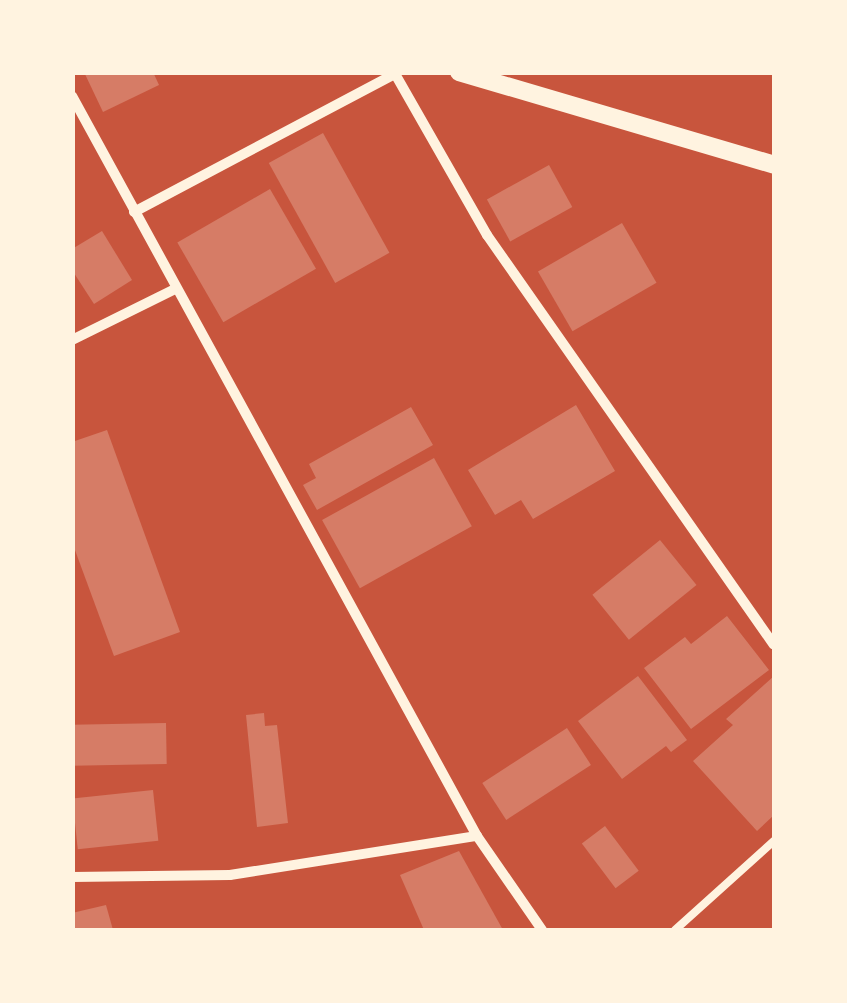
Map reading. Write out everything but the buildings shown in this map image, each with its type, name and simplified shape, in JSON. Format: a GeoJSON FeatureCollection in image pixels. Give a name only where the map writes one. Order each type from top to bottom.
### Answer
{"type":"FeatureCollection","features":[{"type":"Feature","properties":{"kind":"street"},"geometry":{"type":"LineString","coordinates":[[459,72],[774,165]]}},
{"type":"Feature","properties":{"kind":"street"},"geometry":{"type":"LineString","coordinates":[[134,212],[394,73],[487,235],[774,645]]}},
{"type":"Feature","properties":{"kind":"street"},"geometry":{"type":"LineString","coordinates":[[72,96],[477,836],[542,930]]}},
{"type":"Feature","properties":{"kind":"street"},"geometry":{"type":"LineString","coordinates":[[72,340],[176,289]]}},
{"type":"Feature","properties":{"kind":"street"},"geometry":{"type":"LineString","coordinates":[[72,877],[230,876],[477,836]]}},
{"type":"Feature","properties":{"kind":"lane"},"geometry":{"type":"LineString","coordinates":[[675,930],[774,842]]}}]}
